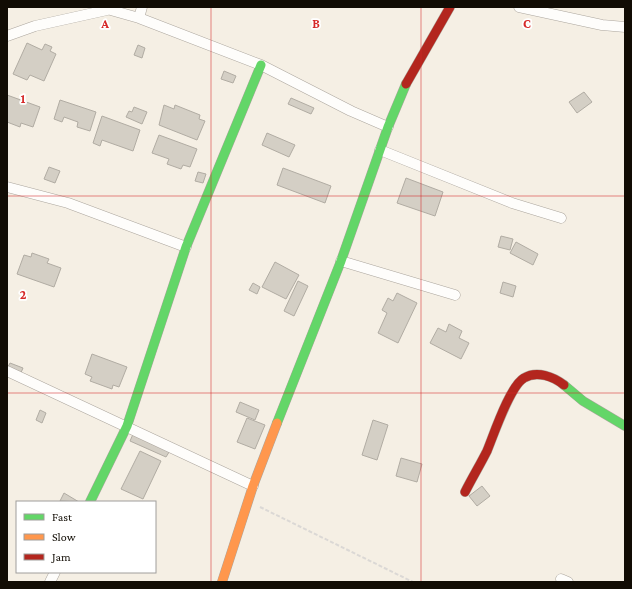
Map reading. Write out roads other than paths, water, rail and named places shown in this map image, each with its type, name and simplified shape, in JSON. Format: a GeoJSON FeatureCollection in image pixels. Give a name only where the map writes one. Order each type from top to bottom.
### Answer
{"type":"FeatureCollection","features":[{"type":"Feature","properties":{"kind":"street"},"geometry":{"type":"LineString","coordinates":[[139,18],[142,7]]}},
{"type":"Feature","properties":{"kind":"street"},"geometry":{"type":"LineString","coordinates":[[222,582],[253,486],[341,261],[388,127],[408,80],[450,7]]}},
{"type":"Feature","properties":{"kind":"street"},"geometry":{"type":"LineString","coordinates":[[520,7],[602,25],[625,27]]}},
{"type":"Feature","properties":{"kind":"street"},"geometry":{"type":"LineString","coordinates":[[7,36],[35,26],[103,9],[139,18],[261,65],[351,111],[388,127]]}},
{"type":"Feature","properties":{"kind":"street"},"geometry":{"type":"LineString","coordinates":[[90,501],[127,426],[186,247],[261,65]]}},
{"type":"Feature","properties":{"kind":"street"},"geometry":{"type":"LineString","coordinates":[[380,150],[512,203],[560,218]]}},
{"type":"Feature","properties":{"kind":"street"},"geometry":{"type":"LineString","coordinates":[[7,187],[68,203],[186,247]]}},
{"type":"Feature","properties":{"kind":"street"},"geometry":{"type":"LineString","coordinates":[[341,261],[455,295]]}},
{"type":"Feature","properties":{"kind":"street"},"geometry":{"type":"LineString","coordinates":[[7,371],[253,486]]}},
{"type":"Feature","properties":{"kind":"street"},"geometry":{"type":"LineString","coordinates":[[465,492],[486,454],[515,387],[525,377],[542,374],[559,381],[583,401],[625,426]]}},
{"type":"Feature","properties":{"kind":"street"},"geometry":{"type":"LineString","coordinates":[[50,582],[54,573]]}}]}
